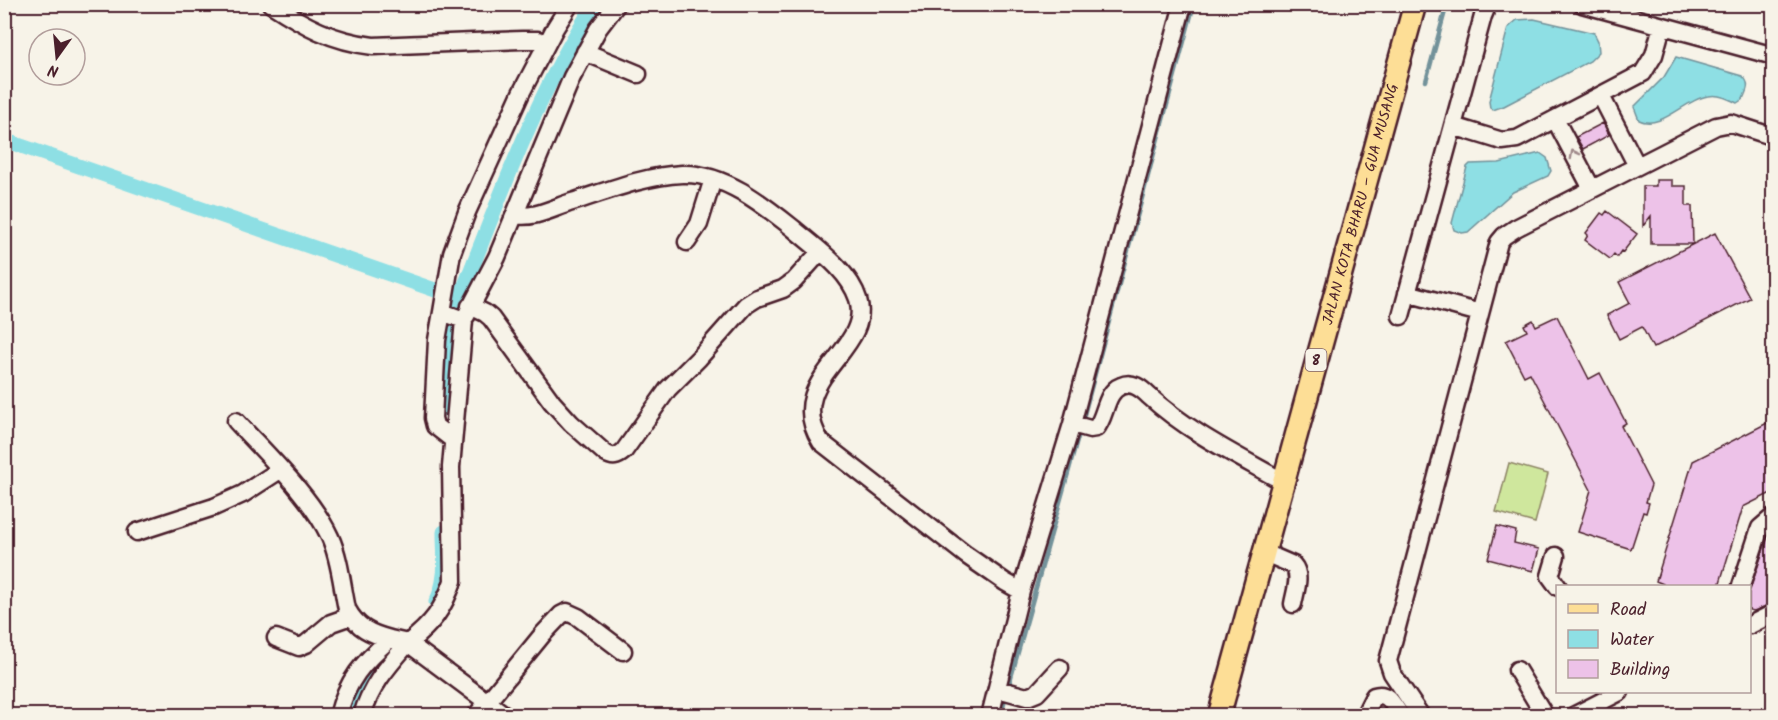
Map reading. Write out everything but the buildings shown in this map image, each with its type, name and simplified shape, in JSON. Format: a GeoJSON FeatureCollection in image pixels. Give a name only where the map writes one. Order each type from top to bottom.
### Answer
{"type":"FeatureCollection","features":[{"type":"Feature","properties":{"kind":"main road","name":"JALAN KOTA BHARU – GUA MUSANG"},"geometry":{"type":"LineString","coordinates":[[1219,716],[1416,4]]}},
{"type":"Feature","properties":{"kind":"street"},"geometry":{"type":"LineString","coordinates":[[271,4],[319,33],[349,43],[373,46],[538,40],[547,43]]}},
{"type":"Feature","properties":{"kind":"street"},"geometry":{"type":"LineString","coordinates":[[453,440],[435,426],[433,418],[437,340],[445,287],[458,235],[496,147],[547,43],[570,4]]}},
{"type":"Feature","properties":{"kind":"street"},"geometry":{"type":"LineString","coordinates":[[362,716],[377,682],[408,643],[431,624],[444,603],[453,581],[451,467],[467,313],[497,257],[585,52],[598,29],[617,4]]}},
{"type":"Feature","properties":{"kind":"street"},"geometry":{"type":"LineString","coordinates":[[990,716],[1005,690],[1022,591],[1080,426],[1183,4]]}},
{"type":"Feature","properties":{"kind":"street"},"geometry":{"type":"LineString","coordinates":[[1401,316],[1488,4]]}},
{"type":"Feature","properties":{"kind":"street"},"geometry":{"type":"LineString","coordinates":[[1582,4],[1773,56]]}},
{"type":"Feature","properties":{"kind":"street"},"geometry":{"type":"LineString","coordinates":[[1453,126],[1509,141],[1516,139],[1643,74],[1653,55],[1662,26]]}},
{"type":"Feature","properties":{"kind":"street"},"geometry":{"type":"LineString","coordinates":[[585,52],[638,74]]}},
{"type":"Feature","properties":{"kind":"street"},"geometry":{"type":"LineString","coordinates":[[1601,96],[1637,166]]}},
{"type":"Feature","properties":{"kind":"street"},"geometry":{"type":"LineString","coordinates":[[1555,119],[1592,189]]}},
{"type":"Feature","properties":{"kind":"street"},"geometry":{"type":"LineString","coordinates":[[1421,716],[1392,674],[1388,661],[1496,250],[1504,236],[1724,123],[1741,124],[1773,136]]}},
{"type":"Feature","properties":{"kind":"street"},"geometry":{"type":"LineString","coordinates":[[515,215],[535,215],[657,177],[684,174],[713,179],[738,189],[767,207],[844,274],[855,291],[860,305],[852,335],[817,387],[811,400],[810,415],[813,429],[821,442],[966,555],[1022,591]]}},
{"type":"Feature","properties":{"kind":"street"},"geometry":{"type":"LineString","coordinates":[[687,242],[699,224],[713,179]]}},
{"type":"Feature","properties":{"kind":"street"},"geometry":{"type":"LineString","coordinates":[[442,312],[485,313],[491,318],[552,402],[571,423],[612,457],[624,451],[668,389],[746,305],[757,298],[783,289],[794,281],[820,252]]}},
{"type":"Feature","properties":{"kind":"street"},"geometry":{"type":"LineString","coordinates":[[1407,293],[1480,313]]}},
{"type":"Feature","properties":{"kind":"street"},"geometry":{"type":"LineString","coordinates":[[1080,426],[1096,428],[1116,388],[1122,385],[1135,385],[1142,388],[1165,410],[1211,441],[1273,476],[1283,479]]}},
{"type":"Feature","properties":{"kind":"street"},"geometry":{"type":"LineString","coordinates":[[236,421],[313,509],[330,537],[338,562],[347,609],[357,624],[372,634],[408,643],[506,716]]}},
{"type":"Feature","properties":{"kind":"street"},"geometry":{"type":"LineString","coordinates":[[137,532],[214,507],[243,494],[280,470]]}},
{"type":"Feature","properties":{"kind":"street"},"geometry":{"type":"LineString","coordinates":[[1742,585],[1760,528],[1773,516]]}},
{"type":"Feature","properties":{"kind":"street"},"geometry":{"type":"LineString","coordinates":[[1263,552],[1296,568],[1298,574],[1293,604]]}},
{"type":"Feature","properties":{"kind":"street"},"geometry":{"type":"LineString","coordinates":[[1556,556],[1550,576],[1556,586]]}},
{"type":"Feature","properties":{"kind":"street"},"geometry":{"type":"LineString","coordinates":[[476,716],[543,634],[561,615],[567,612],[578,617],[623,651]]}},
{"type":"Feature","properties":{"kind":"street"},"geometry":{"type":"LineString","coordinates":[[1751,624],[1773,613]]}},
{"type":"Feature","properties":{"kind":"street"},"geometry":{"type":"LineString","coordinates":[[276,638],[299,647],[306,645],[331,623],[351,615]]}},
{"type":"Feature","properties":{"kind":"street"},"geometry":{"type":"LineString","coordinates":[[338,716],[347,688],[355,675],[366,660],[390,639]]}},
{"type":"Feature","properties":{"kind":"street"},"geometry":{"type":"LineString","coordinates":[[1005,690],[1027,697],[1037,693],[1060,668]]}},
{"type":"Feature","properties":{"kind":"street"},"geometry":{"type":"LineString","coordinates":[[1517,670],[1545,716]]}},
{"type":"Feature","properties":{"kind":"street"},"geometry":{"type":"LineString","coordinates":[[1573,716],[1618,693]]}},
{"type":"Feature","properties":{"kind":"street"},"geometry":{"type":"LineString","coordinates":[[1364,716],[1374,696],[1381,694],[1388,697],[1401,716]]}},
{"type":"Feature","properties":{"kind":"green space"},"geometry":{"type":"Polygon","coordinates":[[[1509,463],[1548,474],[1535,523],[1496,512],[1509,463]]]}},
{"type":"Feature","properties":{"kind":"water"},"geometry":{"type":"Polygon","coordinates":[[[1534,19],[1594,33],[1598,41],[1599,52],[1590,61],[1493,110],[1490,108],[1489,101],[1508,28],[1517,20],[1534,19]]]}},
{"type":"Feature","properties":{"kind":"water"},"geometry":{"type":"Polygon","coordinates":[[[1676,57],[1742,76],[1747,84],[1743,99],[1737,103],[1720,96],[1709,96],[1691,102],[1665,118],[1647,122],[1639,120],[1634,107],[1664,77],[1676,57]]]}},
{"type":"Feature","properties":{"kind":"water"},"geometry":{"type":"Polygon","coordinates":[[[1540,153],[1547,158],[1551,171],[1548,176],[1513,192],[1468,232],[1462,233],[1454,230],[1452,223],[1467,167],[1470,164],[1499,163],[1540,153]]]}},
{"type":"Feature","properties":{"kind":"waterway"},"geometry":{"type":"LineString","coordinates":[[457,305],[535,113],[573,39],[595,4]]}},
{"type":"Feature","properties":{"kind":"waterway"},"geometry":{"type":"LineString","coordinates":[[1082,422],[1194,4]]}},
{"type":"Feature","properties":{"kind":"waterway"},"geometry":{"type":"LineString","coordinates":[[1426,81],[1447,4]]}},
{"type":"Feature","properties":{"kind":"waterway"},"geometry":{"type":"LineString","coordinates":[[4,140],[438,291]]}},
{"type":"Feature","properties":{"kind":"waterway"},"geometry":{"type":"LineString","coordinates":[[446,409],[452,325]]}},
{"type":"Feature","properties":{"kind":"waterway"},"geometry":{"type":"LineString","coordinates":[[1008,688],[1080,430]]}},
{"type":"Feature","properties":{"kind":"waterway"},"geometry":{"type":"LineString","coordinates":[[436,602],[444,577],[444,532]]}},
{"type":"Feature","properties":{"kind":"waterway"},"geometry":{"type":"LineString","coordinates":[[349,716],[367,678],[393,645]]}},
{"type":"Feature","properties":{"kind":"waterway"},"geometry":{"type":"LineString","coordinates":[[1000,716],[1006,696]]}}]}
